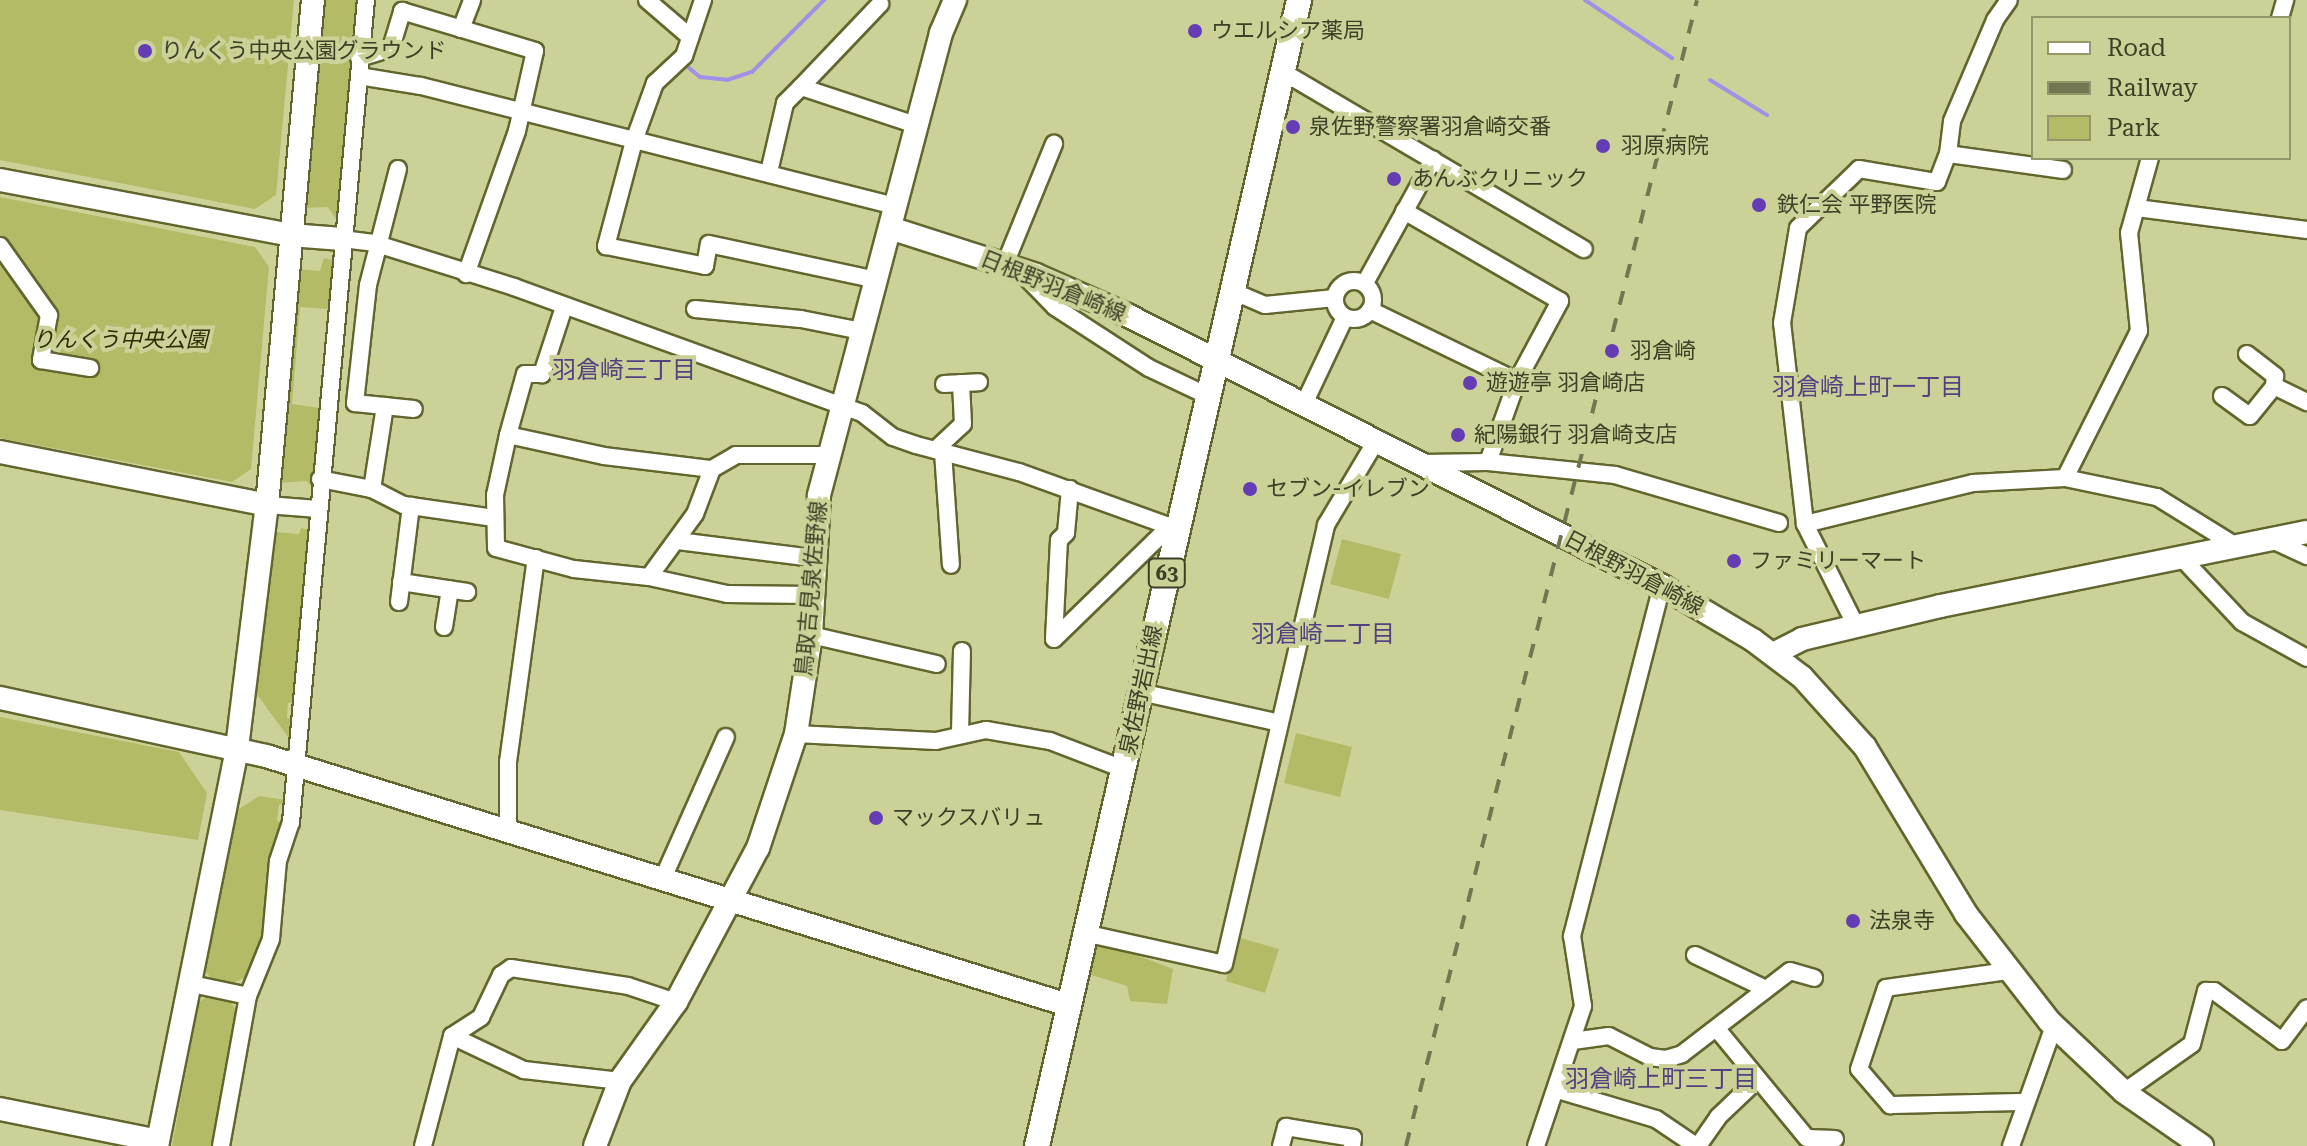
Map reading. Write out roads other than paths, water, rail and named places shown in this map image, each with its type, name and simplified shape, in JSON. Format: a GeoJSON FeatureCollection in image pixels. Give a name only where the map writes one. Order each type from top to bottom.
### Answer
{"type":"FeatureCollection","features":[{"type":"Feature","properties":{"kind":"main road","name":"泉佐野岩出線"},"geometry":{"type":"LineString","coordinates":[[1037,1146],[1174,528],[1208,396],[1299,0]]}},
{"type":"Feature","properties":{"kind":"street"},"geometry":{"type":"LineString","coordinates":[[0,1109],[157,1143],[237,748],[267,505],[313,0]]}},
{"type":"Feature","properties":{"kind":"street"},"geometry":{"type":"LineString","coordinates":[[221,1146],[248,996],[271,939],[295,765],[366,0]]}},
{"type":"Feature","properties":{"kind":"street"},"geometry":{"type":"LineString","coordinates":[[461,29],[472,0]]}},
{"type":"Feature","properties":{"kind":"street"},"geometry":{"type":"LineString","coordinates":[[647,0],[690,37]]}},
{"type":"Feature","properties":{"kind":"street"},"geometry":{"type":"LineString","coordinates":[[703,0],[684,56],[655,83],[634,141],[606,246],[705,266],[709,244],[877,280]]}},
{"type":"Feature","properties":{"kind":"street","name":"鳥取吉見泉佐野線"},"geometry":{"type":"LineString","coordinates":[[595,1146],[620,1081],[676,1002],[758,848],[796,734],[811,635],[813,558],[828,455],[916,125],[955,0]]}},
{"type":"Feature","properties":{"kind":"street"},"geometry":{"type":"LineString","coordinates":[[1856,626],[1805,524],[1782,323],[1798,228],[1859,169],[1937,182],[1948,154],[1952,121],[1995,20],[2009,0]]}},
{"type":"Feature","properties":{"kind":"street"},"geometry":{"type":"LineString","coordinates":[[769,172],[785,103],[880,4]]}},
{"type":"Feature","properties":{"kind":"street"},"geometry":{"type":"LineString","coordinates":[[359,58],[391,48],[402,11],[535,51],[497,194],[466,274]]}},
{"type":"Feature","properties":{"kind":"street"},"geometry":{"type":"LineString","coordinates":[[1283,72],[1584,249]]}},
{"type":"Feature","properties":{"kind":"street"},"geometry":{"type":"LineString","coordinates":[[359,76],[520,110],[896,206]]}},
{"type":"Feature","properties":{"kind":"street"},"geometry":{"type":"LineString","coordinates":[[801,87],[916,125]]}},
{"type":"Feature","properties":{"kind":"street"},"geometry":{"type":"LineString","coordinates":[[1054,144],[1012,267],[1055,307],[1149,368],[1208,396]]}},
{"type":"Feature","properties":{"kind":"street"},"geometry":{"type":"LineString","coordinates":[[1948,154],[2063,170]]}},
{"type":"Feature","properties":{"kind":"street"},"geometry":{"type":"LineString","coordinates":[[1365,283],[1433,160]]}},
{"type":"Feature","properties":{"kind":"street"},"geometry":{"type":"LineString","coordinates":[[2065,478],[2139,331],[2129,233],[2149,160]]}},
{"type":"Feature","properties":{"kind":"street"},"geometry":{"type":"LineString","coordinates":[[398,169],[378,244],[355,403],[414,409]]}},
{"type":"Feature","properties":{"kind":"street"},"geometry":{"type":"LineString","coordinates":[[0,180],[290,235],[378,244],[862,413],[893,437],[1070,489],[1174,528],[1054,639],[1059,540],[1066,533],[1070,489]]}},
{"type":"Feature","properties":{"kind":"street"},"geometry":{"type":"LineString","coordinates":[[2137,208],[2307,230]]}},
{"type":"Feature","properties":{"kind":"street"},"geometry":{"type":"LineString","coordinates":[[1404,211],[1560,301],[1517,381],[1488,462]]}},
{"type":"Feature","properties":{"kind":"street","name":"日根野羽倉崎線"},"geometry":{"type":"LineString","coordinates":[[890,228],[1012,267],[1127,315],[1662,586],[1773,654],[1802,677],[1865,747],[1966,914],[2054,1026],[2124,1092],[2202,1146]]}},
{"type":"Feature","properties":{"kind":"street"},"geometry":{"type":"LineString","coordinates":[[0,246],[49,315],[41,360],[90,368]]}},
{"type":"Feature","properties":{"kind":"street"},"geometry":{"type":"LineString","coordinates":[[1335,298],[1345,282],[1365,283],[1372,292],[1370,310],[1361,318],[1345,317]]}},
{"type":"Feature","properties":{"kind":"street"},"geometry":{"type":"LineString","coordinates":[[1232,291],[1265,305],[1335,298]]}},
{"type":"Feature","properties":{"kind":"street"},"geometry":{"type":"LineString","coordinates":[[1335,298],[1345,317]]}},
{"type":"Feature","properties":{"kind":"street"},"geometry":{"type":"LineString","coordinates":[[564,307],[542,374],[525,374],[508,435],[494,518],[496,548],[574,569],[649,577],[727,594],[811,595]]}},
{"type":"Feature","properties":{"kind":"street"},"geometry":{"type":"LineString","coordinates":[[695,309],[801,319],[861,331]]}},
{"type":"Feature","properties":{"kind":"street"},"geometry":{"type":"LineString","coordinates":[[1370,310],[1517,381]]}},
{"type":"Feature","properties":{"kind":"street"},"geometry":{"type":"LineString","coordinates":[[1303,406],[1345,317]]}},
{"type":"Feature","properties":{"kind":"street"},"geometry":{"type":"LineString","coordinates":[[2222,396],[2250,416],[2274,386],[2275,376],[2247,354]]}},
{"type":"Feature","properties":{"kind":"street"},"geometry":{"type":"LineString","coordinates":[[951,565],[939,451],[963,424],[952,383],[979,382]]}},
{"type":"Feature","properties":{"kind":"street"},"geometry":{"type":"LineString","coordinates":[[2274,386],[2307,402]]}},
{"type":"Feature","properties":{"kind":"street"},"geometry":{"type":"LineString","coordinates":[[372,489],[385,406]]}},
{"type":"Feature","properties":{"kind":"street"},"geometry":{"type":"LineString","coordinates":[[508,435],[604,456],[712,469]]}},
{"type":"Feature","properties":{"kind":"street"},"geometry":{"type":"LineString","coordinates":[[1084,933],[1224,964],[1326,525],[1376,441]]}},
{"type":"Feature","properties":{"kind":"street"},"geometry":{"type":"LineString","coordinates":[[0,452],[267,505],[318,509]]}},
{"type":"Feature","properties":{"kind":"street"},"geometry":{"type":"LineString","coordinates":[[649,577],[678,541],[712,469],[736,455],[828,455]]}},
{"type":"Feature","properties":{"kind":"street"},"geometry":{"type":"LineString","coordinates":[[1417,463],[1488,462],[1615,475],[1779,523]]}},
{"type":"Feature","properties":{"kind":"street"},"geometry":{"type":"LineString","coordinates":[[1805,524],[1973,483],[2065,478],[2157,497],[2236,546]]}},
{"type":"Feature","properties":{"kind":"street"},"geometry":{"type":"LineString","coordinates":[[320,479],[372,489],[411,506],[494,518]]}},
{"type":"Feature","properties":{"kind":"street"},"geometry":{"type":"LineString","coordinates":[[399,602],[411,506]]}},
{"type":"Feature","properties":{"kind":"street"},"geometry":{"type":"LineString","coordinates":[[1773,654],[1802,639],[1856,626],[2180,556],[2307,532]]}},
{"type":"Feature","properties":{"kind":"street"},"geometry":{"type":"LineString","coordinates":[[2270,539],[2307,556]]}},
{"type":"Feature","properties":{"kind":"street"},"geometry":{"type":"LineString","coordinates":[[678,541],[813,558]]}},
{"type":"Feature","properties":{"kind":"street"},"geometry":{"type":"LineString","coordinates":[[2180,556],[2242,622],[2307,658]]}},
{"type":"Feature","properties":{"kind":"street"},"geometry":{"type":"LineString","coordinates":[[508,828],[508,762],[536,558]]}},
{"type":"Feature","properties":{"kind":"street"},"geometry":{"type":"LineString","coordinates":[[401,582],[458,591],[444,627]]}},
{"type":"Feature","properties":{"kind":"street"},"geometry":{"type":"LineString","coordinates":[[1536,1146],[1558,1090],[1583,1006],[1572,936],[1662,586]]}},
{"type":"Feature","properties":{"kind":"street"},"geometry":{"type":"LineString","coordinates":[[811,635],[937,664]]}},
{"type":"Feature","properties":{"kind":"street"},"geometry":{"type":"LineString","coordinates":[[960,733],[962,651]]}},
{"type":"Feature","properties":{"kind":"street"},"geometry":{"type":"LineString","coordinates":[[1140,692],[1280,723]]}},
{"type":"Feature","properties":{"kind":"street"},"geometry":{"type":"LineString","coordinates":[[0,698],[237,748],[664,876],[1068,1005]]}},
{"type":"Feature","properties":{"kind":"street"},"geometry":{"type":"LineString","coordinates":[[796,734],[936,741],[960,733],[986,730],[1039,739],[1123,769]]}},
{"type":"Feature","properties":{"kind":"street"},"geometry":{"type":"LineString","coordinates":[[664,876],[726,737]]}},
{"type":"Feature","properties":{"kind":"street"},"geometry":{"type":"LineString","coordinates":[[1695,955],[1766,989]]}},
{"type":"Feature","properties":{"kind":"street"},"geometry":{"type":"LineString","coordinates":[[423,1146],[452,1036],[481,1017],[501,975],[511,968],[628,986],[676,1002]]}},
{"type":"Feature","properties":{"kind":"street"},"geometry":{"type":"LineString","coordinates":[[1573,1041],[1609,1036],[1650,1057],[1666,1059],[1717,1029],[1790,971],[1814,978]]}},
{"type":"Feature","properties":{"kind":"street"},"geometry":{"type":"LineString","coordinates":[[2008,971],[1886,988],[1859,1069],[1890,1105],[2022,1102]]}},
{"type":"Feature","properties":{"kind":"street"},"geometry":{"type":"LineString","coordinates":[[187,983],[248,996]]}},
{"type":"Feature","properties":{"kind":"street"},"geometry":{"type":"LineString","coordinates":[[2124,1092],[2192,1044],[2206,991],[2214,991],[2282,1041],[2307,1008]]}},
{"type":"Feature","properties":{"kind":"street"},"geometry":{"type":"LineString","coordinates":[[2011,1146],[2022,1102],[2054,1026]]}},
{"type":"Feature","properties":{"kind":"street"},"geometry":{"type":"LineString","coordinates":[[1717,1029],[1807,1138],[1835,1139]]}},
{"type":"Feature","properties":{"kind":"street"},"geometry":{"type":"LineString","coordinates":[[452,1036],[524,1070],[620,1081]]}},
{"type":"Feature","properties":{"kind":"street"},"geometry":{"type":"LineString","coordinates":[[1558,1090],[1656,1119],[1697,1146],[1718,1117],[1758,1079]]}},
{"type":"Feature","properties":{"kind":"street"},"geometry":{"type":"LineString","coordinates":[[1281,1146],[1286,1127],[1353,1138],[1352,1146]]}},
{"type":"Feature","properties":{"kind":"waterway"},"geometry":{"type":"LineString","coordinates":[[684,64],[700,77],[727,80],[752,72],[824,0]]}},
{"type":"Feature","properties":{"kind":"waterway"},"geometry":{"type":"LineString","coordinates":[[1585,0],[1672,58]]}},
{"type":"Feature","properties":{"kind":"waterway"},"geometry":{"type":"LineString","coordinates":[[1710,80],[1767,115]]}},
{"type":"Feature","properties":{"kind":"railway"},"geometry":{"type":"LineString","coordinates":[[1406,1146],[1697,0]]}},
{"type":"Feature","properties":{"kind":"place","name":"ウエルシア薬局"},"geometry":{"type":"Point","coordinates":[1195,31]}},
{"type":"Feature","properties":{"kind":"place","name":"りんくう中央公園グラウンド"},"geometry":{"type":"Point","coordinates":[145,51]}},
{"type":"Feature","properties":{"kind":"place","name":"泉佐野警察署羽倉崎交番"},"geometry":{"type":"Point","coordinates":[1293,127]}},
{"type":"Feature","properties":{"kind":"place","name":"羽原病院"},"geometry":{"type":"Point","coordinates":[1603,146]}},
{"type":"Feature","properties":{"kind":"place","name":"あんぶクリニック"},"geometry":{"type":"Point","coordinates":[1394,179]}},
{"type":"Feature","properties":{"kind":"place","name":"鉄仁会 平野医院"},"geometry":{"type":"Point","coordinates":[1759,205]}},
{"type":"Feature","properties":{"kind":"place","name":"羽倉崎"},"geometry":{"type":"Point","coordinates":[1612,351]}},
{"type":"Feature","properties":{"kind":"place","name":"遊遊亭 羽倉崎店"},"geometry":{"type":"Point","coordinates":[1470,383]}},
{"type":"Feature","properties":{"kind":"place","name":"紀陽銀行 羽倉崎支店"},"geometry":{"type":"Point","coordinates":[1458,435]}},
{"type":"Feature","properties":{"kind":"place","name":"セブン-イレブン"},"geometry":{"type":"Point","coordinates":[1250,489]}},
{"type":"Feature","properties":{"kind":"place","name":"ファミリーマート"},"geometry":{"type":"Point","coordinates":[1734,561]}},
{"type":"Feature","properties":{"kind":"place","name":"マックスバリュ"},"geometry":{"type":"Point","coordinates":[876,818]}},
{"type":"Feature","properties":{"kind":"place","name":"法泉寺"},"geometry":{"type":"Point","coordinates":[1853,921]}},
{"type":"Feature","properties":{"kind":"district","name":"羽倉崎三丁目"},"geometry":{"type":"Point","coordinates":[624,371]}},
{"type":"Feature","properties":{"kind":"district","name":"羽倉崎上町一丁目"},"geometry":{"type":"Point","coordinates":[1868,388]}},
{"type":"Feature","properties":{"kind":"district","name":"羽倉崎二丁目"},"geometry":{"type":"Point","coordinates":[1323,635]}},
{"type":"Feature","properties":{"kind":"district","name":"羽倉崎上町三丁目"},"geometry":{"type":"Point","coordinates":[1661,1080]}},
{"type":"Feature","properties":{"kind":"park label","name":"りんくう中央公園"},"geometry":{"type":"Point","coordinates":[120,340]}}]}
